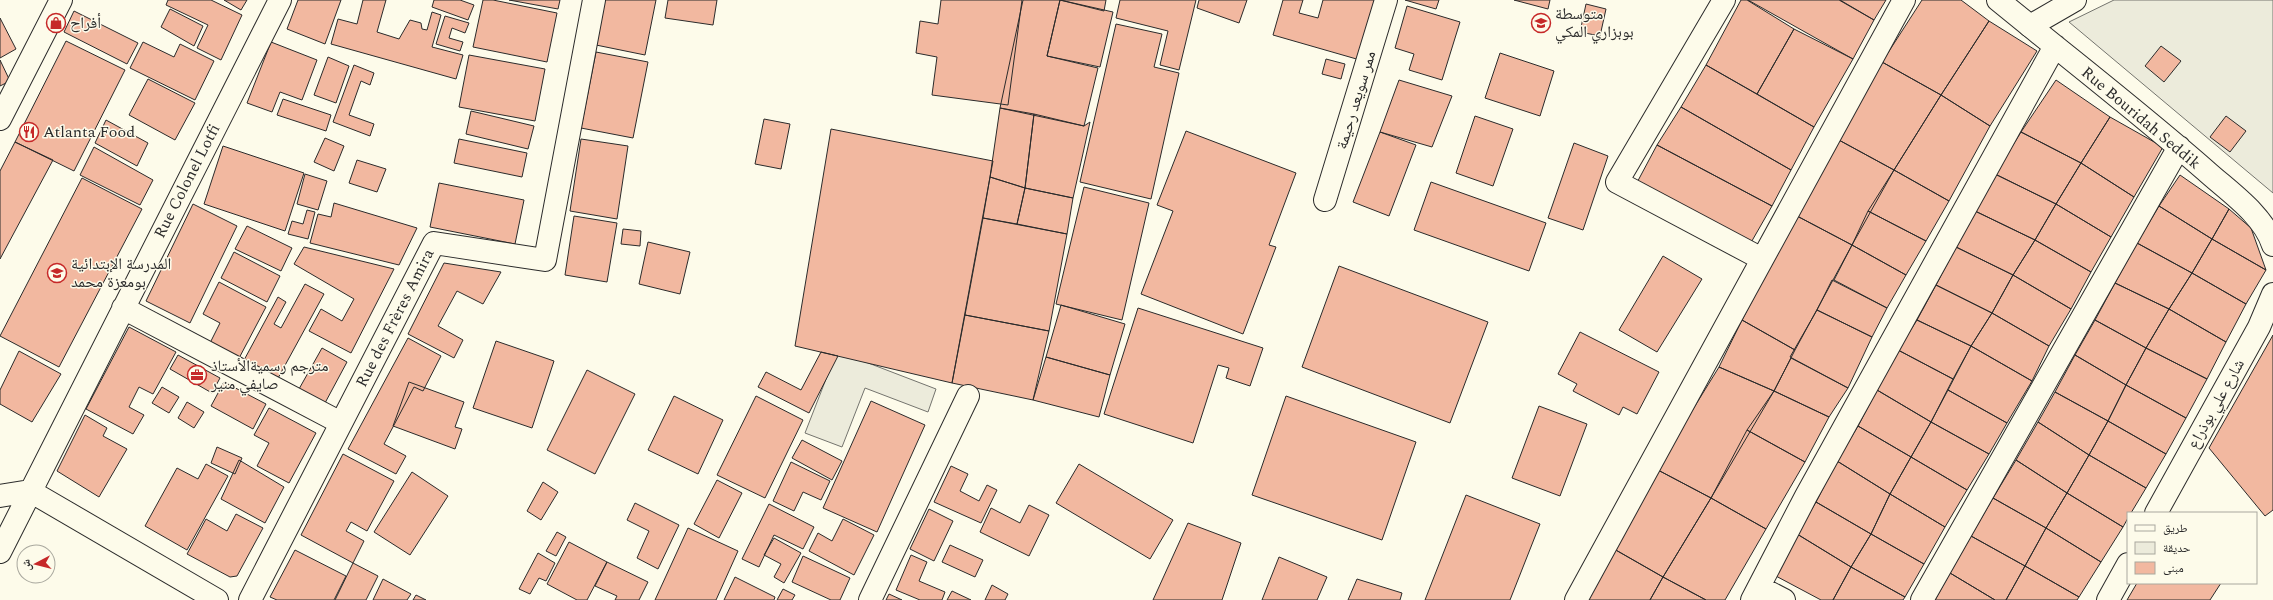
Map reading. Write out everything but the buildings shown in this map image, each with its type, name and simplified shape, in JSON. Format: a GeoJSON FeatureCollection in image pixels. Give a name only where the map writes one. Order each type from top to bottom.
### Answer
{"type":"FeatureCollection","features":[{"type":"Feature","properties":{"kind":"street"},"geometry":{"type":"LineString","coordinates":[[0,119],[61,0]]}},
{"type":"Feature","properties":{"kind":"street","name":"Rue Colonel Lotfi"},"geometry":{"type":"LineString","coordinates":[[0,552],[280,0]]}},
{"type":"Feature","properties":{"kind":"street","name":"Rue des Frères Amira"},"geometry":{"type":"LineString","coordinates":[[250,600],[434,243],[545,260],[594,0]]}},
{"type":"Feature","properties":{"kind":"street","name":"ممر سويعد رحيمة"},"geometry":{"type":"LineString","coordinates":[[1325,200],[1386,0]]}},
{"type":"Feature","properties":{"kind":"street"},"geometry":{"type":"LineString","coordinates":[[1724,0],[1617,182],[1762,259]]}},
{"type":"Feature","properties":{"kind":"street"},"geometry":{"type":"LineString","coordinates":[[1576,600],[1904,0]]}},
{"type":"Feature","properties":{"kind":"street","name":"Rue Bouridah Seddik"},"geometry":{"type":"LineString","coordinates":[[1998,0],[2179,147],[2253,214],[2269,235],[2273,245]]}},
{"type":"Feature","properties":{"kind":"street"},"geometry":{"type":"LineString","coordinates":[[2030,26],[2075,0]]}},
{"type":"Feature","properties":{"kind":"street"},"geometry":{"type":"LineString","coordinates":[[1784,600],[1756,593],[1806,496],[2056,46]]}},
{"type":"Feature","properties":{"kind":"street"},"geometry":{"type":"LineString","coordinates":[[1922,600],[2179,147]]}},
{"type":"Feature","properties":{"kind":"street","name":"شارع علي بوذراع"},"geometry":{"type":"LineString","coordinates":[[2157,512],[2259,327],[2273,294]]}},
{"type":"Feature","properties":{"kind":"street"},"geometry":{"type":"LineString","coordinates":[[123,308],[341,423]]}},
{"type":"Feature","properties":{"kind":"street"},"geometry":{"type":"LineString","coordinates":[[870,600],[968,396]]}},
{"type":"Feature","properties":{"kind":"street"},"geometry":{"type":"LineString","coordinates":[[0,496],[30,491],[217,600]]}},
{"type":"Feature","properties":{"kind":"street"},"geometry":{"type":"LineString","coordinates":[[2108,600],[2127,566]]}},
{"type":"Feature","properties":{"kind":"green space"},"geometry":{"type":"Polygon","coordinates":[[[2114,0],[2273,0],[2273,193],[2069,22],[2114,0]]]}},
{"type":"Feature","properties":{"kind":"green space"},"geometry":{"type":"Polygon","coordinates":[[[837,351],[936,389],[928,412],[865,388],[842,447],[805,433],[837,351]]]}},
{"type":"Feature","properties":{"kind":"place","name":"أفراح"},"geometry":{"type":"Point","coordinates":[56,23]}},
{"type":"Feature","properties":{"kind":"place","name":"متوسطة بوبزاري المكي"},"geometry":{"type":"Point","coordinates":[1541,23]}},
{"type":"Feature","properties":{"kind":"place","name":"Atlanta Food"},"geometry":{"type":"Point","coordinates":[29,132]}},
{"type":"Feature","properties":{"kind":"place","name":"المدرسة الإبتدائية بومعزة محمد"},"geometry":{"type":"Point","coordinates":[57,273]}},
{"type":"Feature","properties":{"kind":"place","name":"مترجم رسميةالأستاذ صايفي منير"},"geometry":{"type":"Point","coordinates":[197,375]}}]}
